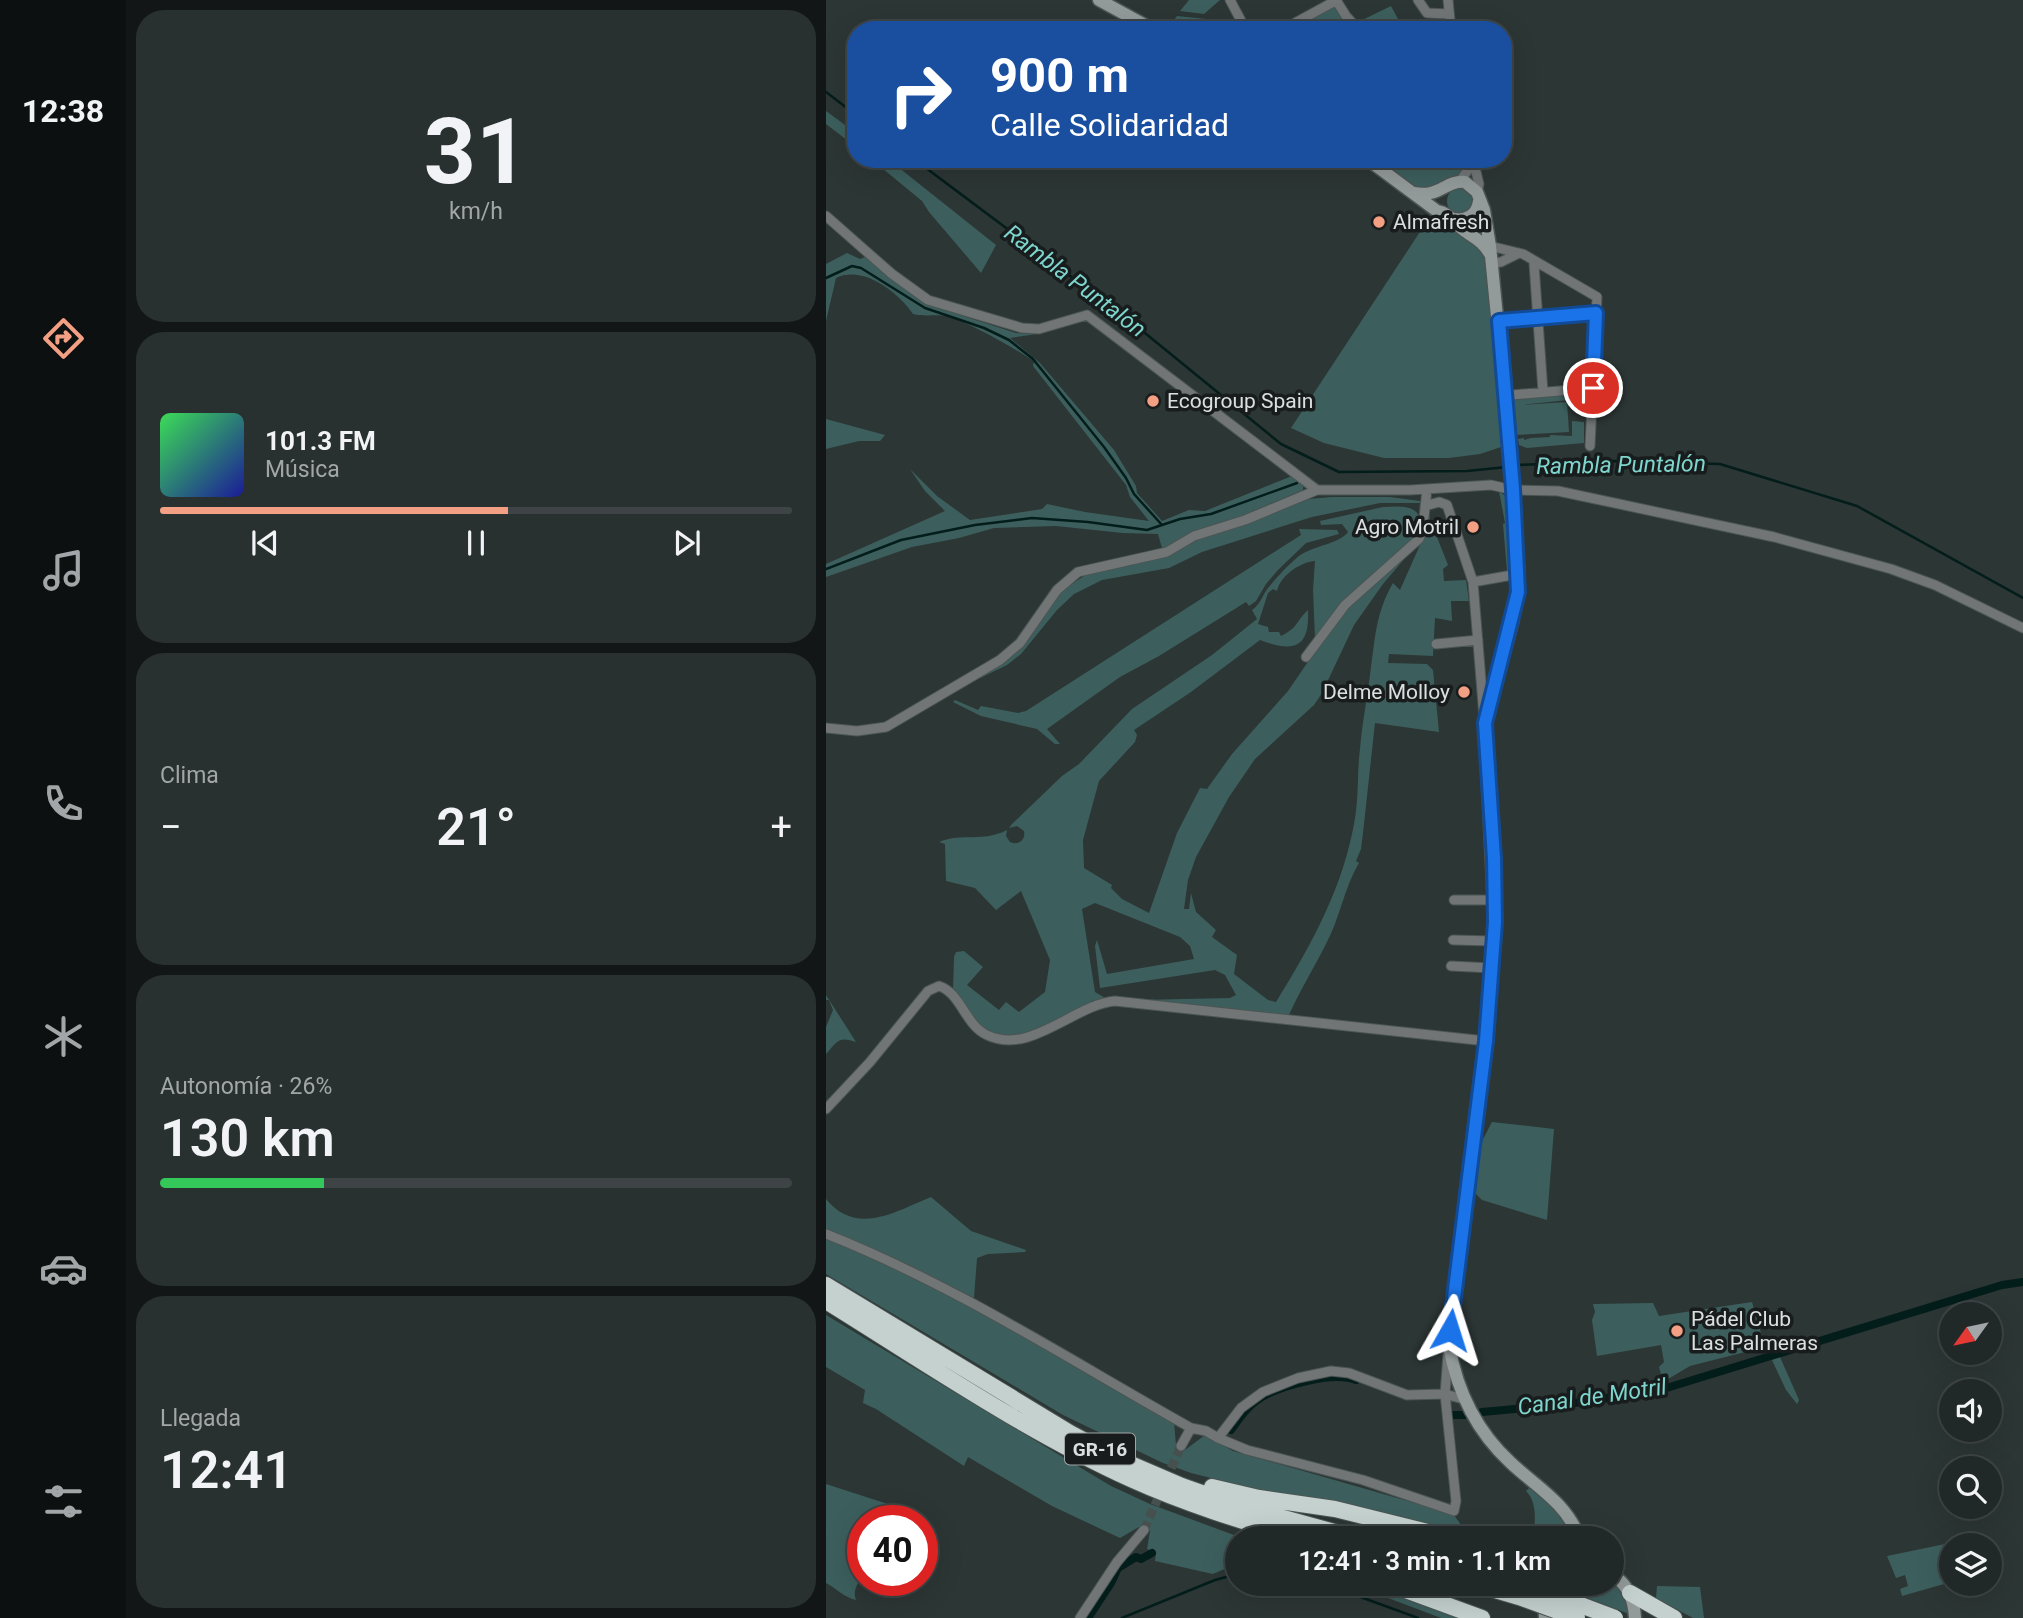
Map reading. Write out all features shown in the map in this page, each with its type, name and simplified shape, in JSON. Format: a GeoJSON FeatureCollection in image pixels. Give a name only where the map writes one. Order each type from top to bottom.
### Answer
{"type":"FeatureCollection","features":[{"type":"Feature","properties":{"kind":"highway","name":"GR-16"},"geometry":{"type":"LineString","coordinates":[[826,1285],[1070,1433],[1119,1458],[1182,1486],[1233,1504],[1313,1526]]}},
{"type":"Feature","properties":{"kind":"highway","name":"GR-16"},"geometry":{"type":"LineString","coordinates":[[826,1301],[1043,1435],[1109,1469],[1176,1498],[1261,1526]]}},
{"type":"Feature","properties":{"kind":"highway"},"geometry":{"type":"LineString","coordinates":[[1119,1458],[1139,1461],[1226,1491],[1348,1512],[1404,1526]]}},
{"type":"Feature","properties":{"kind":"highway"},"geometry":{"type":"LineString","coordinates":[[1176,1498],[1196,1513],[1231,1526]]}},
{"type":"Feature","properties":{"kind":"highway"},"geometry":{"type":"LineString","coordinates":[[1630,1593],[1674,1618]]}},
{"type":"Feature","properties":{"kind":"highway"},"geometry":{"type":"LineString","coordinates":[[1422,1596],[1482,1618]]}},
{"type":"Feature","properties":{"kind":"highway"},"geometry":{"type":"LineString","coordinates":[[1534,1596],[1577,1618]]}},
{"type":"Feature","properties":{"kind":"highway"},"geometry":{"type":"LineString","coordinates":[[1542,1596],[1615,1618]]}},
{"type":"Feature","properties":{"kind":"street"},"geometry":{"type":"LineString","coordinates":[[1099,0],[1138,21]]}},
{"type":"Feature","properties":{"kind":"street"},"geometry":{"type":"LineString","coordinates":[[1230,0],[1241,21]]}},
{"type":"Feature","properties":{"kind":"street"},"geometry":{"type":"LineString","coordinates":[[1298,21],[1336,0],[1351,21]]}},
{"type":"Feature","properties":{"kind":"street"},"geometry":{"type":"LineString","coordinates":[[1418,0],[1427,13],[1449,14]]}},
{"type":"Feature","properties":{"kind":"street"},"geometry":{"type":"LineString","coordinates":[[1448,0],[1450,21]]}},
{"type":"Feature","properties":{"kind":"street"},"geometry":{"type":"LineString","coordinates":[[1385,168],[1437,211],[1460,220],[1471,216],[1478,207],[1479,184],[1475,168]]}},
{"type":"Feature","properties":{"kind":"street"},"geometry":{"type":"LineString","coordinates":[[1414,193],[1430,195],[1445,189],[1460,181],[1469,168]]}},
{"type":"Feature","properties":{"kind":"street"},"geometry":{"type":"LineString","coordinates":[[1460,181],[1470,184],[1484,210],[1491,254],[1510,451],[1518,574],[1518,592],[1512,623],[1485,723]]}},
{"type":"Feature","properties":{"kind":"street"},"geometry":{"type":"LineString","coordinates":[[1445,189],[1441,201],[1449,216],[1459,227],[1481,240],[1491,254],[1501,262],[1521,253]]}},
{"type":"Feature","properties":{"kind":"street"},"geometry":{"type":"LineString","coordinates":[[826,215],[892,274],[928,300],[1022,328],[1040,329],[1087,315],[1317,490]]}},
{"type":"Feature","properties":{"kind":"street"},"geometry":{"type":"LineString","coordinates":[[1491,254],[1521,253],[1597,297],[1590,446]]}},
{"type":"Feature","properties":{"kind":"street"},"geometry":{"type":"LineString","coordinates":[[1534,264],[1543,392]]}},
{"type":"Feature","properties":{"kind":"street"},"geometry":{"type":"LineString","coordinates":[[1499,321],[1596,313]]}},
{"type":"Feature","properties":{"kind":"street"},"geometry":{"type":"LineString","coordinates":[[1511,395],[1572,390]]}},
{"type":"Feature","properties":{"kind":"street"},"geometry":{"type":"LineString","coordinates":[[826,728],[857,731],[886,727],[1000,660],[1020,643],[1057,590],[1078,572],[1167,552],[1194,536],[1245,520],[1317,490],[1427,489],[1491,485],[1571,493],[1774,537],[1891,569],[1935,585],[2023,628]]}},
{"type":"Feature","properties":{"kind":"street"},"geometry":{"type":"LineString","coordinates":[[1306,657],[1345,605],[1419,539],[1427,489]]}},
{"type":"Feature","properties":{"kind":"street"},"geometry":{"type":"LineString","coordinates":[[826,1234],[912,1272],[1023,1330],[1191,1428],[1206,1431],[1247,1450],[1363,1480],[1454,1511],[1456,1502],[1445,1394],[1486,1041],[1495,900],[1485,723],[1473,582],[1447,505],[1439,502],[1425,506]]}},
{"type":"Feature","properties":{"kind":"street"},"geometry":{"type":"LineString","coordinates":[[1473,582],[1518,574]]}},
{"type":"Feature","properties":{"kind":"street"},"geometry":{"type":"LineString","coordinates":[[1436,644],[1478,640]]}},
{"type":"Feature","properties":{"kind":"street"},"geometry":{"type":"LineString","coordinates":[[1454,900],[1495,900]]}},
{"type":"Feature","properties":{"kind":"street"},"geometry":{"type":"LineString","coordinates":[[1453,940],[1494,941]]}},
{"type":"Feature","properties":{"kind":"street"},"geometry":{"type":"LineString","coordinates":[[1451,967],[1492,968]]}},
{"type":"Feature","properties":{"kind":"street"},"geometry":{"type":"LineString","coordinates":[[826,1109],[870,1062],[928,991],[939,986],[949,992],[974,1028],[990,1037],[1005,1040],[1023,1038],[1059,1024],[1093,1005],[1115,1001],[1486,1041]]}},
{"type":"Feature","properties":{"kind":"street"},"geometry":{"type":"LineString","coordinates":[[1449,1345],[1457,1385],[1463,1399],[1492,1444],[1574,1517],[1580,1526]]}},
{"type":"Feature","properties":{"kind":"street"},"geometry":{"type":"LineString","coordinates":[[1218,1438],[1241,1408],[1262,1392],[1297,1378],[1331,1371],[1349,1373],[1407,1395],[1445,1394],[1463,1399]]}},
{"type":"Feature","properties":{"kind":"street"},"geometry":{"type":"LineString","coordinates":[[1181,1446],[1191,1428]]}},
{"type":"Feature","properties":{"kind":"street"},"geometry":{"type":"LineString","coordinates":[[1565,1510],[1574,1526]]}},
{"type":"Feature","properties":{"kind":"street"},"geometry":{"type":"LineString","coordinates":[[1080,1618],[1117,1562],[1144,1530]]}},
{"type":"Feature","properties":{"kind":"street"},"geometry":{"type":"LineString","coordinates":[[1624,1585],[1630,1593],[1635,1618]]}},
{"type":"Feature","properties":{"kind":"street"},"geometry":{"type":"LineString","coordinates":[[1545,1618],[1548,1596]]}},
{"type":"Feature","properties":{"kind":"shaded area"},"geometry":{"type":"Polygon","coordinates":[[[1189,0],[1220,0],[1204,14],[1180,11],[1189,0]]]}},
{"type":"Feature","properties":{"kind":"shaded area"},"geometry":{"type":"Polygon","coordinates":[[[1335,6],[1343,20],[1313,21],[1312,19],[1335,6]]]}},
{"type":"Feature","properties":{"kind":"shaded area"},"geometry":{"type":"Polygon","coordinates":[[[1391,6],[1399,21],[1360,21],[1391,6]]]}},
{"type":"Feature","properties":{"kind":"shaded area"},"geometry":{"type":"Polygon","coordinates":[[[1177,16],[1211,21],[1173,21],[1177,16]]]}},
{"type":"Feature","properties":{"kind":"shaded area"},"geometry":{"type":"Polygon","coordinates":[[[826,111],[847,126],[847,140],[826,124],[826,111]]]}},
{"type":"Feature","properties":{"kind":"shaded area"},"geometry":{"type":"Polygon","coordinates":[[[882,168],[899,168],[996,245],[981,273],[929,212],[922,201],[882,168]]]}},
{"type":"Feature","properties":{"kind":"shaded area"},"geometry":{"type":"Polygon","coordinates":[[[1386,168],[1463,168],[1447,183],[1416,191],[1386,168]]]}},
{"type":"Feature","properties":{"kind":"shaded area"},"geometry":{"type":"Polygon","coordinates":[[[1460,188],[1469,192],[1473,201],[1469,210],[1460,214],[1451,210],[1447,201],[1451,192],[1460,188]]]}},
{"type":"Feature","properties":{"kind":"shaded area"},"geometry":{"type":"Polygon","coordinates":[[[1433,212],[1480,244],[1486,258],[1504,446],[1480,454],[1449,458],[1384,458],[1324,443],[1291,428],[1433,212]]]}},
{"type":"Feature","properties":{"kind":"shaded area"},"geometry":{"type":"Polygon","coordinates":[[[847,253],[860,259],[865,257],[926,304],[1016,333],[1037,334],[1010,338],[1040,363],[1114,450],[1136,486],[1137,493],[1162,521],[1189,510],[1205,511],[1292,476],[1303,485],[1303,490],[1168,547],[1162,548],[1158,534],[1056,526],[994,528],[912,547],[826,577],[826,564],[945,511],[925,491],[910,469],[937,496],[970,520],[1042,509],[1047,504],[1149,521],[1130,497],[1126,485],[1033,366],[1034,361],[968,324],[943,315],[913,314],[898,297],[879,283],[857,275],[836,278],[826,321],[826,264],[847,253]]]}},
{"type":"Feature","properties":{"kind":"shaded area"},"geometry":{"type":"Polygon","coordinates":[[[1569,395],[1569,400],[1520,405],[1567,402],[1569,432],[1516,435],[1514,399],[1569,395]]]}},
{"type":"Feature","properties":{"kind":"shaded area"},"geometry":{"type":"Polygon","coordinates":[[[826,419],[885,435],[880,441],[859,441],[826,449],[826,419]]]}},
{"type":"Feature","properties":{"kind":"shaded area"},"geometry":{"type":"Polygon","coordinates":[[[1572,421],[1584,422],[1584,443],[1527,448],[1519,445],[1518,439],[1550,435],[1572,436],[1572,421]]]}},
{"type":"Feature","properties":{"kind":"shaded area"},"geometry":{"type":"Polygon","coordinates":[[[1499,491],[1508,498],[1514,570],[1507,571],[1505,523],[1499,491]]]}},
{"type":"Feature","properties":{"kind":"shaded area"},"geometry":{"type":"Polygon","coordinates":[[[1390,497],[1422,503],[1380,503],[1312,517],[1202,552],[1169,568],[1102,580],[1074,594],[1057,610],[1021,654],[1007,665],[968,682],[1009,658],[1059,593],[1091,571],[1188,542],[1309,499],[1390,497]]]}},
{"type":"Feature","properties":{"kind":"shaded area"},"geometry":{"type":"Polygon","coordinates":[[[1383,507],[1405,507],[1414,510],[1421,519],[1416,538],[1315,639],[1315,561],[1303,564],[1286,575],[1277,591],[1273,589],[1268,593],[1258,624],[1268,627],[1269,632],[1279,632],[1281,636],[1294,627],[1308,610],[1306,633],[1302,640],[1290,646],[1281,646],[1260,640],[1191,692],[1134,730],[1137,735],[1135,742],[1099,781],[1083,840],[1084,868],[1112,885],[1111,888],[1122,899],[1149,913],[1177,833],[1200,788],[1207,789],[1232,754],[1288,691],[1340,615],[1411,551],[1354,625],[1314,705],[1255,759],[1229,797],[1196,857],[1188,880],[1184,909],[1189,909],[1191,893],[1196,912],[1216,930],[1212,937],[1237,955],[1234,974],[1268,1000],[1276,1002],[1325,914],[1343,867],[1355,818],[1362,730],[1379,617],[1393,583],[1400,590],[1424,536],[1429,517],[1448,565],[1443,569],[1444,581],[1466,580],[1469,601],[1451,601],[1452,621],[1435,618],[1433,656],[1389,654],[1388,663],[1427,664],[1433,670],[1439,732],[1375,723],[1361,849],[1356,861],[1359,863],[1331,934],[1288,1017],[1139,1000],[1230,998],[1236,995],[1225,975],[1215,970],[1100,988],[1095,946],[1097,940],[1107,974],[1194,959],[1190,946],[1180,937],[1095,903],[1082,909],[1095,992],[1105,998],[1092,1001],[1067,1017],[1017,1036],[983,1030],[953,990],[956,952],[964,951],[983,967],[967,985],[999,1010],[1006,1002],[1019,1012],[1045,992],[1050,960],[1021,891],[996,910],[975,888],[946,881],[945,844],[939,842],[989,836],[1007,830],[1006,836],[1010,842],[1021,841],[1024,831],[1017,826],[1009,828],[1012,824],[1062,776],[1079,764],[1132,709],[1212,655],[1257,619],[1252,610],[1268,588],[1299,556],[1339,539],[1348,532],[1342,524],[1321,525],[1320,521],[1383,507]]]}},
{"type":"Feature","properties":{"kind":"shaded area"},"geometry":{"type":"Polygon","coordinates":[[[1299,529],[1337,530],[1339,534],[1306,543],[1278,570],[1256,601],[1249,606],[1246,602],[1120,677],[1047,729],[1060,744],[1055,744],[1037,729],[981,716],[953,702],[955,700],[978,710],[981,706],[1018,713],[1026,711],[1301,535],[1299,529]]]}},
{"type":"Feature","properties":{"kind":"shaded area"},"geometry":{"type":"Polygon","coordinates":[[[826,995],[856,1042],[839,1041],[826,1054],[826,1027],[833,1010],[829,1000],[826,1000],[826,995]]]}},
{"type":"Feature","properties":{"kind":"shaded area"},"geometry":{"type":"Polygon","coordinates":[[[1492,1122],[1554,1129],[1547,1220],[1482,1200],[1475,1193],[1481,1143],[1492,1122]]]}},
{"type":"Feature","properties":{"kind":"shaded area"},"geometry":{"type":"Polygon","coordinates":[[[931,1197],[971,1231],[1026,1250],[988,1254],[977,1258],[974,1298],[903,1262],[826,1229],[826,1199],[851,1217],[864,1219],[891,1214],[931,1197]]]}},
{"type":"Feature","properties":{"kind":"shaded area"},"geometry":{"type":"Polygon","coordinates":[[[829,1237],[975,1308],[1174,1422],[1176,1445],[1185,1450],[1205,1435],[1233,1451],[1453,1514],[1462,1526],[1428,1526],[1369,1509],[1255,1489],[1163,1463],[1063,1415],[826,1274],[826,1238],[829,1237]]]}},
{"type":"Feature","properties":{"kind":"shaded area","name":"Pádel Club Las Palmeras"},"geometry":{"type":"Polygon","coordinates":[[[1752,1302],[1765,1347],[1690,1366],[1663,1382],[1659,1367],[1664,1362],[1661,1345],[1597,1356],[1592,1320],[1595,1312],[1593,1304],[1653,1303],[1659,1316],[1752,1302]]]}},
{"type":"Feature","properties":{"kind":"shaded area"},"geometry":{"type":"Polygon","coordinates":[[[826,1315],[1111,1486],[1150,1504],[1225,1532],[1225,1569],[1213,1574],[1155,1561],[1156,1552],[1147,1549],[1150,1531],[1139,1527],[1120,1538],[1052,1506],[968,1457],[964,1466],[863,1403],[865,1390],[826,1367],[826,1315]]]}},
{"type":"Feature","properties":{"kind":"shaded area"},"geometry":{"type":"Polygon","coordinates":[[[1780,1357],[1799,1400],[1797,1404],[1786,1390],[1772,1360],[1780,1357]]]}},
{"type":"Feature","properties":{"kind":"shaded area"},"geometry":{"type":"Polygon","coordinates":[[[826,1484],[891,1505],[847,1505],[847,1596],[855,1596],[856,1600],[844,1595],[826,1583],[826,1484]]]}},
{"type":"Feature","properties":{"kind":"shaded area"},"geometry":{"type":"Polygon","coordinates":[[[1529,1488],[1555,1509],[1567,1526],[1534,1526],[1535,1513],[1526,1491],[1529,1488]]]}},
{"type":"Feature","properties":{"kind":"shaded area"},"geometry":{"type":"Polygon","coordinates":[[[1939,1545],[1939,1585],[1902,1596],[1900,1589],[1908,1586],[1905,1575],[1896,1578],[1887,1556],[1939,1545]]]}},
{"type":"Feature","properties":{"kind":"shaded area"},"geometry":{"type":"Polygon","coordinates":[[[1657,1586],[1700,1587],[1704,1618],[1693,1618],[1656,1598],[1657,1586]]]}},
{"type":"Feature","properties":{"kind":"shaded area"},"geometry":{"type":"Polygon","coordinates":[[[1383,1596],[1401,1596],[1461,1618],[1441,1618],[1383,1596]]]}},
{"type":"Feature","properties":{"kind":"shaded area"},"geometry":{"type":"Polygon","coordinates":[[[1582,1596],[1624,1596],[1629,1614],[1582,1596]]]}},
{"type":"Feature","properties":{"kind":"waterway","name":"Rambla Puntalón"},"geometry":{"type":"LineString","coordinates":[[826,92],[847,108]]}},
{"type":"Feature","properties":{"kind":"waterway","name":"Rambla Puntalón"},"geometry":{"type":"LineString","coordinates":[[926,168],[1129,320],[1281,444],[1339,472],[1467,471],[1507,467]]}},
{"type":"Feature","properties":{"kind":"waterway"},"geometry":{"type":"LineString","coordinates":[[826,278],[852,266],[861,268],[925,308],[984,328],[1009,340],[1033,359],[1104,447],[1134,494],[1162,525]]}},
{"type":"Feature","properties":{"kind":"waterway","name":"Rambla Puntalón"},"geometry":{"type":"LineString","coordinates":[[1517,465],[1613,461],[1720,464],[1857,506],[2023,598]]}},
{"type":"Feature","properties":{"kind":"waterway"},"geometry":{"type":"LineString","coordinates":[[826,569],[901,540],[975,525],[1032,518],[1147,530],[1180,519],[1211,514],[1297,483]]}},
{"type":"Feature","properties":{"kind":"waterway","name":"Canal de Motril"},"geometry":{"type":"LineString","coordinates":[[1482,1412],[1568,1404],[1660,1390],[2002,1285],[2023,1282]]}},
{"type":"Feature","properties":{"kind":"waterway","name":"Canal de Motril"},"geometry":{"type":"LineString","coordinates":[[1231,1430],[1252,1404],[1277,1390],[1333,1377],[1356,1380]]}},
{"type":"Feature","properties":{"kind":"waterway","name":"Canal de Motril"},"geometry":{"type":"LineString","coordinates":[[1452,1415],[1464,1415]]}},
{"type":"Feature","properties":{"kind":"waterway","name":"Canal de Motril"},"geometry":{"type":"LineString","coordinates":[[1088,1618],[1118,1568],[1136,1557],[1141,1559],[1152,1553]]}},
{"type":"Feature","properties":{"kind":"waterway"},"geometry":{"type":"LineString","coordinates":[[1122,1618],[1225,1577]]}},
{"type":"Feature","properties":{"kind":"waterway"},"geometry":{"type":"LineString","coordinates":[[1358,1596],[1418,1618]]}},
{"type":"Feature","properties":{"kind":"tunnel"},"geometry":{"type":"LineString","coordinates":[[1144,1530],[1181,1446]]}},
{"type":"Feature","properties":{"kind":"place","name":"Almafresh"},"geometry":{"type":"Point","coordinates":[1379,222]}},
{"type":"Feature","properties":{"kind":"place","name":"Ecogroup Spain"},"geometry":{"type":"Point","coordinates":[1153,401]}},
{"type":"Feature","properties":{"kind":"place","name":"Agro Motril"},"geometry":{"type":"Point","coordinates":[1473,527]}},
{"type":"Feature","properties":{"kind":"place","name":"Delme Molloy"},"geometry":{"type":"Point","coordinates":[1464,692]}},
{"type":"Feature","properties":{"kind":"place","name":"Pádel Club Las Palmeras"},"geometry":{"type":"Point","coordinates":[1677,1331]}},
{"type":"Feature","properties":{"kind":"route"},"geometry":{"type":"LineString","coordinates":[[1450,1330],[1486,1041],[1495,922],[1494,858],[1485,723],[1518,592],[1513,489],[1499,321],[1596,313],[1593,388]]}}]}
